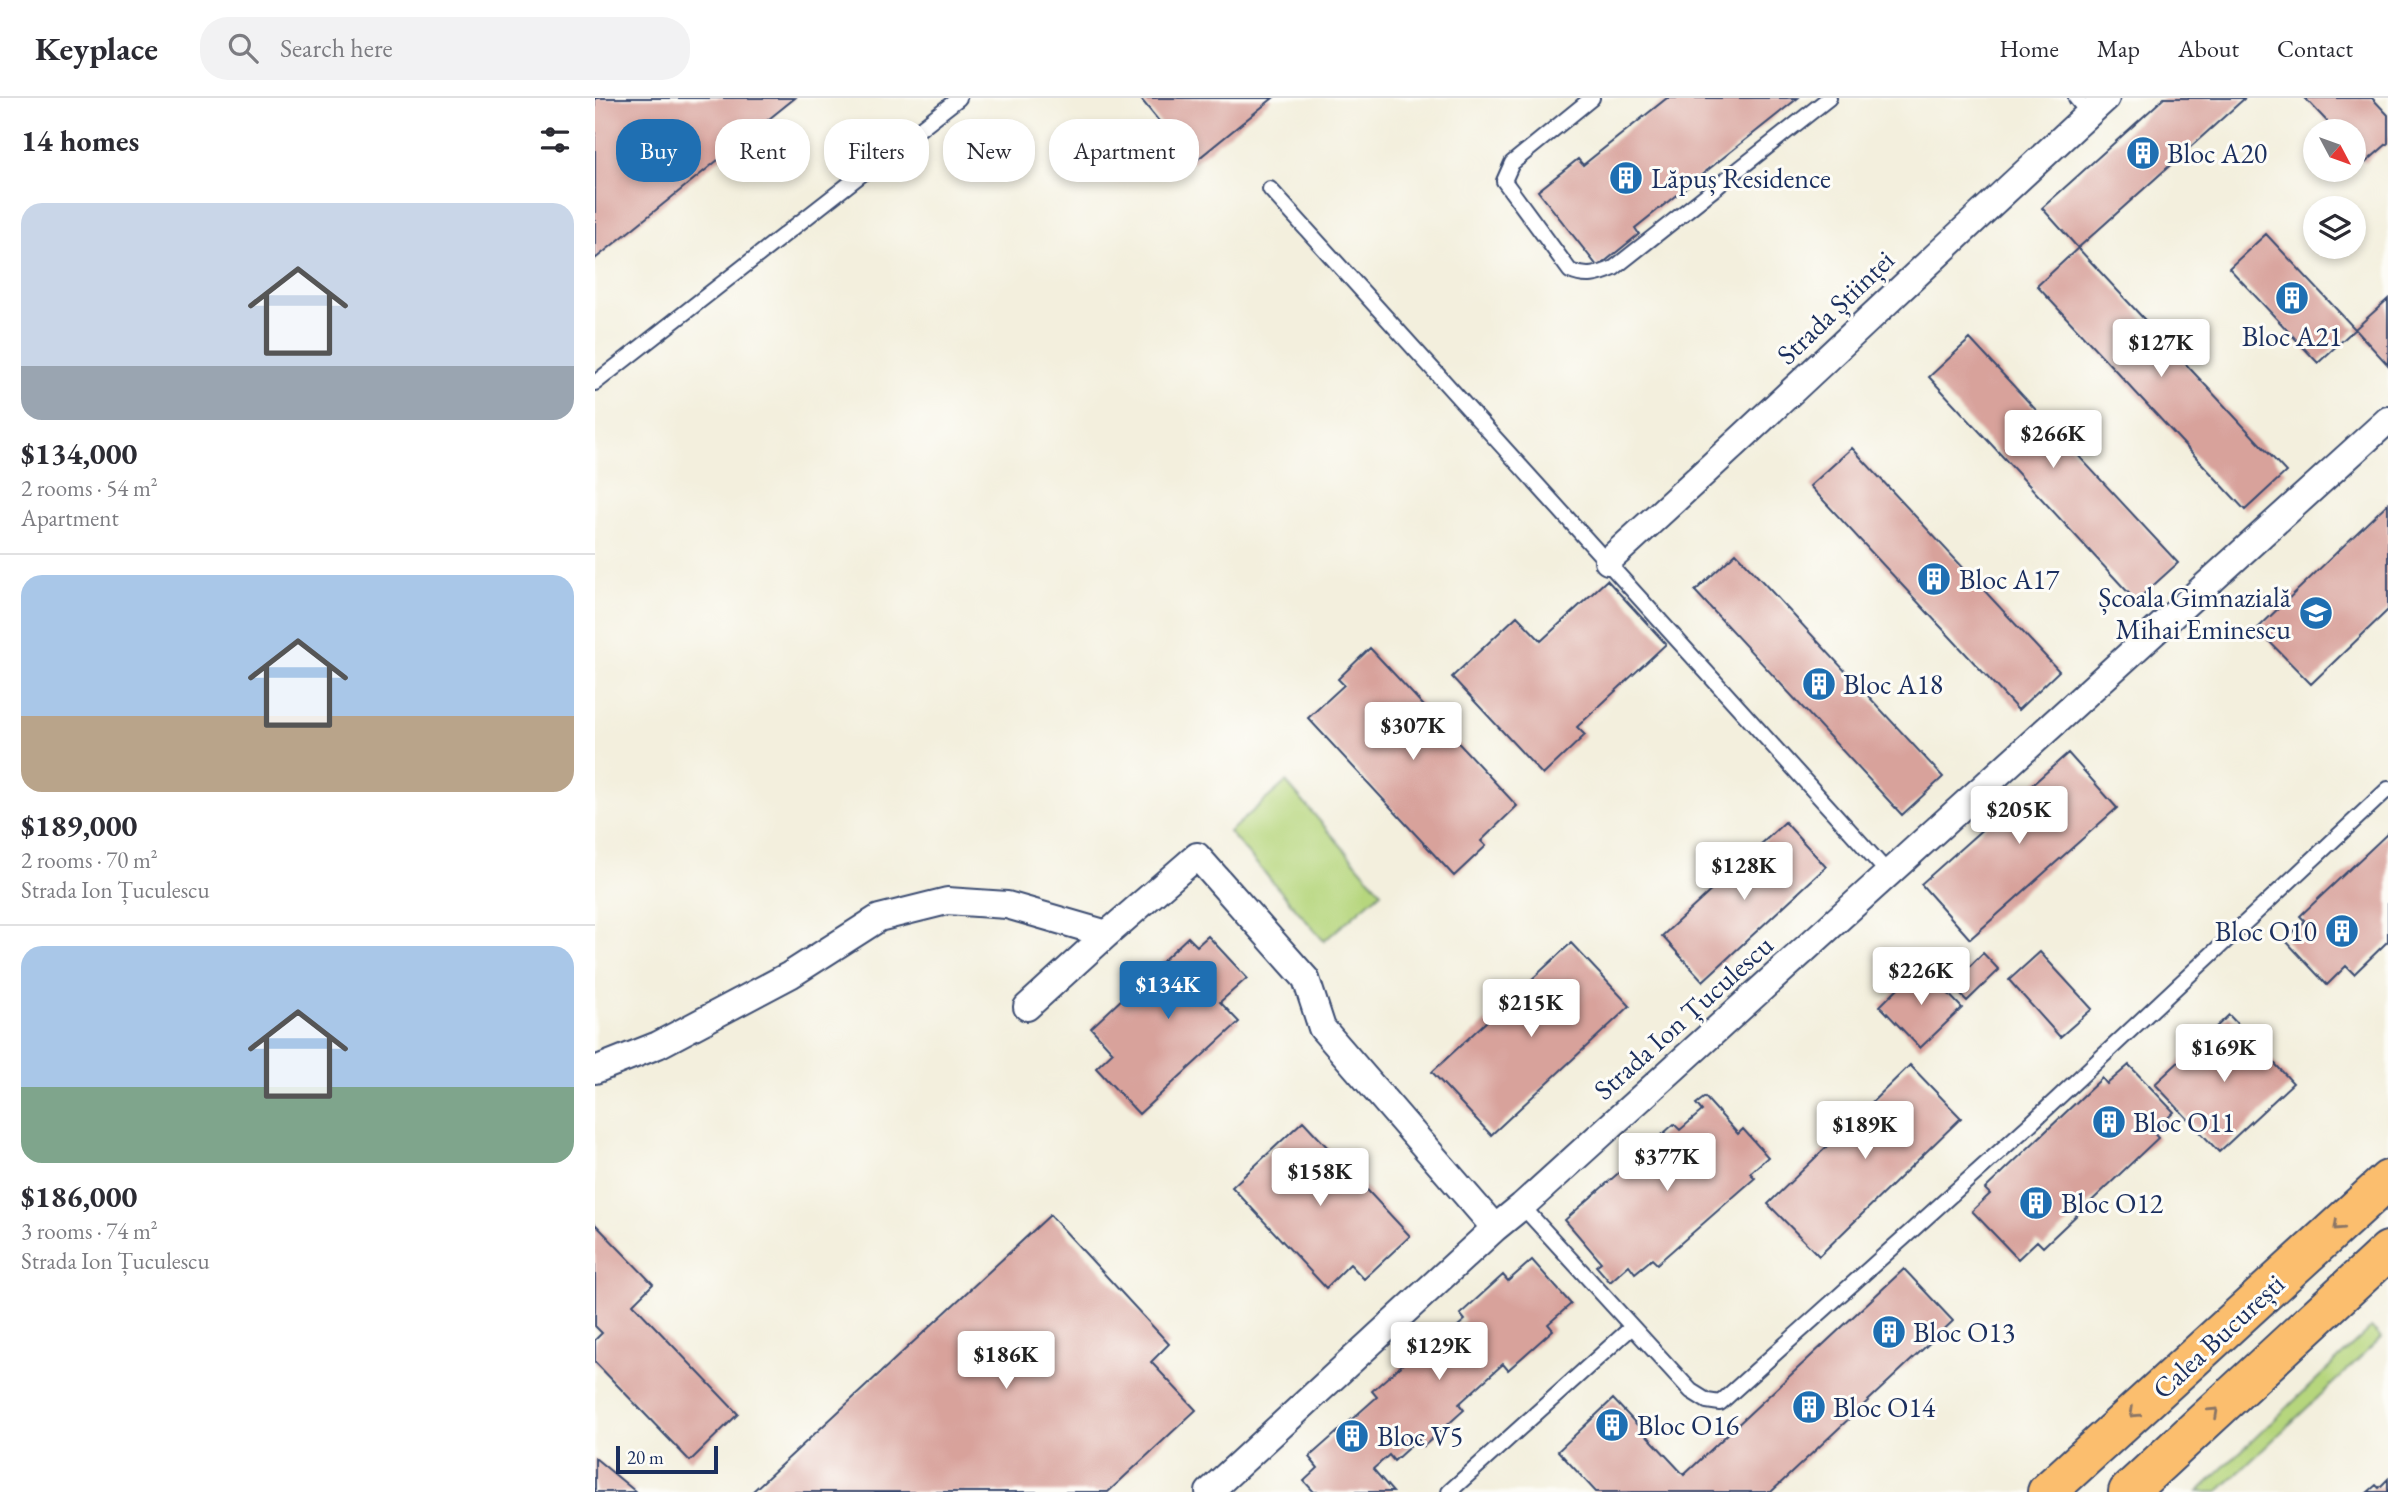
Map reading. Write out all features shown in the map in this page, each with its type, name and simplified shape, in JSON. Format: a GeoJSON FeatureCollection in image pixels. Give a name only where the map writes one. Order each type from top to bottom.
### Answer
{"type":"FeatureCollection","features":[{"type":"Feature","properties":{"kind":"main road","name":"Calea București"},"geometry":{"type":"LineString","coordinates":[[2047,1492],[2388,1180]]}},
{"type":"Feature","properties":{"kind":"main road","name":"Calea București"},"geometry":{"type":"LineString","coordinates":[[2128,1492],[2388,1251]]}},
{"type":"Feature","properties":{"kind":"street","name":"Strada Științei"},"geometry":{"type":"LineString","coordinates":[[1608,561],[1733,448],[2090,103]]}},
{"type":"Feature","properties":{"kind":"street","name":"Strada Ion Țuculescu"},"geometry":{"type":"LineString","coordinates":[[1214,1490],[1495,1228],[2388,420]]}},
{"type":"Feature","properties":{"kind":"street"},"geometry":{"type":"LineString","coordinates":[[1027,1007],[1107,933],[1197,856],[1306,979],[1322,1028],[1495,1228]]}},
{"type":"Feature","properties":{"kind":"street"},"geometry":{"type":"LineString","coordinates":[[595,1069],[657,1045],[790,975],[879,918],[947,901],[1007,905],[1107,933]]}},
{"type":"Feature","properties":{"kind":"lane"},"geometry":{"type":"LineString","coordinates":[[595,383],[959,98]]}},
{"type":"Feature","properties":{"kind":"lane"},"geometry":{"type":"LineString","coordinates":[[1592,98],[1512,163],[1504,181],[1570,271],[1581,276],[1598,275],[1614,268],[1829,98]]}},
{"type":"Feature","properties":{"kind":"lane"},"geometry":{"type":"LineString","coordinates":[[1270,189],[1888,873]]}},
{"type":"Feature","properties":{"kind":"lane"},"geometry":{"type":"LineString","coordinates":[[1522,1206],[1691,1391],[1707,1401],[1720,1403],[2028,1126],[2388,789]]}},
{"type":"Feature","properties":{"kind":"lane"},"geometry":{"type":"LineString","coordinates":[[1449,1492],[1632,1327]]}},
{"type":"Feature","properties":{"kind":"green space"},"geometry":{"type":"Polygon","coordinates":[[[1286,782],[1381,892],[1324,941],[1229,832],[1286,782]]]}},
{"type":"Feature","properties":{"kind":"green space"},"geometry":{"type":"Polygon","coordinates":[[[2371,1328],[2381,1338],[2218,1492],[2198,1492],[2371,1328]]]}},
{"type":"Feature","properties":{"kind":"building"},"geometry":{"type":"Polygon","coordinates":[[[595,98],[795,98],[769,119],[715,119],[715,162],[701,174],[701,119],[616,119],[616,182],[691,182],[595,259],[595,98]]]}},
{"type":"Feature","properties":{"kind":"building"},"geometry":{"type":"Polygon","coordinates":[[[1140,98],[1273,98],[1199,158],[1199,119],[1157,119],[1140,98]]]}},
{"type":"Feature","properties":{"kind":"building","name":"Lăpuș Residence"},"geometry":{"type":"Polygon","coordinates":[[[1667,98],[1798,98],[1635,228],[1639,234],[1598,267],[1538,191],[1578,159],[1583,165],[1667,98]]]}},
{"type":"Feature","properties":{"kind":"building","name":"Bloc A20"},"geometry":{"type":"Polygon","coordinates":[[[2164,98],[2245,98],[2078,248],[2042,208],[2164,98]]]}},
{"type":"Feature","properties":{"kind":"building"},"geometry":{"type":"Polygon","coordinates":[[[2305,98],[2372,98],[2388,115],[2388,143],[2366,162],[2366,119],[2325,119],[2305,98]]]}},
{"type":"Feature","properties":{"kind":"building","name":"Bloc A21"},"geometry":{"type":"Polygon","coordinates":[[[2266,234],[2355,329],[2318,363],[2229,268],[2266,234]]]}},
{"type":"Feature","properties":{"kind":"building"},"geometry":{"type":"Polygon","coordinates":[[[2078,248],[2286,472],[2245,510],[2037,286],[2078,248]]]}},
{"type":"Feature","properties":{"kind":"building"},"geometry":{"type":"Polygon","coordinates":[[[2388,299],[2388,365],[2355,329],[2388,299]]]}},
{"type":"Feature","properties":{"kind":"building"},"geometry":{"type":"Polygon","coordinates":[[[1970,339],[2178,563],[2136,601],[1929,377],[1970,339]]]}},
{"type":"Feature","properties":{"kind":"building","name":"Bloc A17"},"geometry":{"type":"Polygon","coordinates":[[[1852,448],[2059,671],[2018,710],[1810,486],[1852,448]]]}},
{"type":"Feature","properties":{"kind":"building"},"geometry":{"type":"Polygon","coordinates":[[[2388,503],[2388,610],[2311,684],[2257,629],[2388,503]]]}},
{"type":"Feature","properties":{"kind":"building","name":"Bloc A18"},"geometry":{"type":"Polygon","coordinates":[[[1736,553],[1943,777],[1902,815],[1695,591],[1736,553]]]}},
{"type":"Feature","properties":{"kind":"building"},"geometry":{"type":"Polygon","coordinates":[[[1607,580],[1666,644],[1577,727],[1585,735],[1543,775],[1452,677],[1517,616],[1541,641],[1607,580]]]}},
{"type":"Feature","properties":{"kind":"building"},"geometry":{"type":"Polygon","coordinates":[[[1370,648],[1517,806],[1481,841],[1486,846],[1454,876],[1308,718],[1344,685],[1338,679],[1370,648]]]}},
{"type":"Feature","properties":{"kind":"building"},"geometry":{"type":"Polygon","coordinates":[[[2068,753],[2117,808],[1970,939],[1921,884],[2068,753]]]}},
{"type":"Feature","properties":{"kind":"building"},"geometry":{"type":"Polygon","coordinates":[[[1785,822],[1826,867],[1703,981],[1662,936],[1785,822]]]}},
{"type":"Feature","properties":{"kind":"building","name":"Bloc O10"},"geometry":{"type":"Polygon","coordinates":[[[2388,833],[2388,941],[2354,974],[2346,966],[2327,985],[2285,940],[2305,921],[2300,916],[2388,833]]]}},
{"type":"Feature","properties":{"kind":"building"},"geometry":{"type":"Polygon","coordinates":[[[1208,936],[1247,978],[1220,1002],[1239,1022],[1139,1114],[1096,1068],[1113,1052],[1091,1028],[1188,937],[1197,946],[1208,936]]]}},
{"type":"Feature","properties":{"kind":"building"},"geometry":{"type":"Polygon","coordinates":[[[1571,943],[1630,1006],[1491,1135],[1432,1072],[1571,943]]]}},
{"type":"Feature","properties":{"kind":"building"},"geometry":{"type":"Polygon","coordinates":[[[2040,952],[2092,1009],[2060,1037],[2009,980],[2040,952]]]}},
{"type":"Feature","properties":{"kind":"building"},"geometry":{"type":"Polygon","coordinates":[[[1983,953],[1999,970],[1967,1001],[1951,985],[1983,953]]]}},
{"type":"Feature","properties":{"kind":"building"},"geometry":{"type":"Polygon","coordinates":[[[1921,965],[1962,1008],[1920,1048],[1880,1006],[1921,965]]]}},
{"type":"Feature","properties":{"kind":"building"},"geometry":{"type":"Polygon","coordinates":[[[2229,1015],[2293,1083],[2219,1152],[2155,1084],[2229,1015]]]}},
{"type":"Feature","properties":{"kind":"building"},"geometry":{"type":"Polygon","coordinates":[[[1910,1065],[1961,1118],[1819,1256],[1768,1204],[1910,1065]]]}},
{"type":"Feature","properties":{"kind":"building"},"geometry":{"type":"Polygon","coordinates":[[[2129,1065],[2174,1112],[2153,1132],[2158,1138],[2043,1247],[2037,1241],[2018,1259],[1972,1211],[1990,1194],[1985,1189],[2102,1078],[2107,1084],[2129,1065]]]}},
{"type":"Feature","properties":{"kind":"building"},"geometry":{"type":"Polygon","coordinates":[[[1705,1097],[1738,1134],[1743,1129],[1768,1157],[1750,1173],[1755,1178],[1657,1264],[1652,1259],[1635,1273],[1629,1265],[1610,1282],[1596,1266],[1601,1262],[1565,1220],[1674,1124],[1680,1130],[1702,1111],[1696,1104],[1705,1097]]]}},
{"type":"Feature","properties":{"kind":"building"},"geometry":{"type":"Polygon","coordinates":[[[1303,1121],[1410,1236],[1364,1279],[1350,1264],[1326,1288],[1232,1187],[1303,1121]]]}},
{"type":"Feature","properties":{"kind":"building"},"geometry":{"type":"Polygon","coordinates":[[[1050,1215],[1169,1344],[1151,1362],[1196,1410],[1108,1492],[752,1492],[1050,1215]]]}},
{"type":"Feature","properties":{"kind":"building"},"geometry":{"type":"Polygon","coordinates":[[[595,1224],[653,1284],[633,1304],[738,1414],[690,1461],[595,1362],[595,1340],[602,1333],[595,1326],[595,1224]]]}},
{"type":"Feature","properties":{"kind":"building"},"geometry":{"type":"Polygon","coordinates":[[[1532,1260],[1571,1304],[1548,1324],[1553,1330],[1508,1370],[1503,1364],[1459,1404],[1464,1410],[1424,1446],[1418,1439],[1394,1461],[1389,1455],[1373,1469],[1393,1492],[1314,1492],[1304,1481],[1318,1468],[1309,1457],[1377,1397],[1372,1391],[1413,1355],[1418,1360],[1465,1320],[1460,1314],[1503,1275],[1508,1281],[1532,1260]]]}},
{"type":"Feature","properties":{"kind":"building"},"geometry":{"type":"Polygon","coordinates":[[[1904,1269],[1953,1321],[1771,1492],[1596,1492],[1558,1451],[1613,1399],[1684,1475],[1904,1269]]]}},
{"type":"Feature","properties":{"kind":"building"},"geometry":{"type":"Polygon","coordinates":[[[595,1458],[636,1492],[595,1492],[595,1458]]]}},
{"type":"Feature","properties":{"kind":"building"},"geometry":{"type":"Polygon","coordinates":[[[2388,1479],[2388,1492],[2368,1492],[2376,1485],[2379,1488],[2388,1479]]]}},
{"type":"Feature","properties":{"kind":"place","name":"Bloc A20"},"geometry":{"type":"Point","coordinates":[2143,153]}},
{"type":"Feature","properties":{"kind":"place","name":"Lăpuș Residence"},"geometry":{"type":"Point","coordinates":[1626,178]}},
{"type":"Feature","properties":{"kind":"place","name":"Bloc A21"},"geometry":{"type":"Point","coordinates":[2292,298]}},
{"type":"Feature","properties":{"kind":"place","name":"Bloc A17"},"geometry":{"type":"Point","coordinates":[1934,579]}},
{"type":"Feature","properties":{"kind":"place","name":"Școala Gimnazială Mihai Eminescu"},"geometry":{"type":"Point","coordinates":[2316,613]}},
{"type":"Feature","properties":{"kind":"place","name":"Bloc A18"},"geometry":{"type":"Point","coordinates":[1819,684]}},
{"type":"Feature","properties":{"kind":"place","name":"Bloc O10"},"geometry":{"type":"Point","coordinates":[2342,931]}},
{"type":"Feature","properties":{"kind":"place","name":"Bloc O11"},"geometry":{"type":"Point","coordinates":[2109,1122]}},
{"type":"Feature","properties":{"kind":"place","name":"Bloc O12"},"geometry":{"type":"Point","coordinates":[2036,1203]}},
{"type":"Feature","properties":{"kind":"place","name":"Bloc O13"},"geometry":{"type":"Point","coordinates":[1889,1332]}},
{"type":"Feature","properties":{"kind":"place","name":"Bloc O14"},"geometry":{"type":"Point","coordinates":[1809,1407]}},
{"type":"Feature","properties":{"kind":"place","name":"Bloc O16"},"geometry":{"type":"Point","coordinates":[1612,1425]}},
{"type":"Feature","properties":{"kind":"place","name":"Bloc V5"},"geometry":{"type":"Point","coordinates":[1352,1436]}}]}
